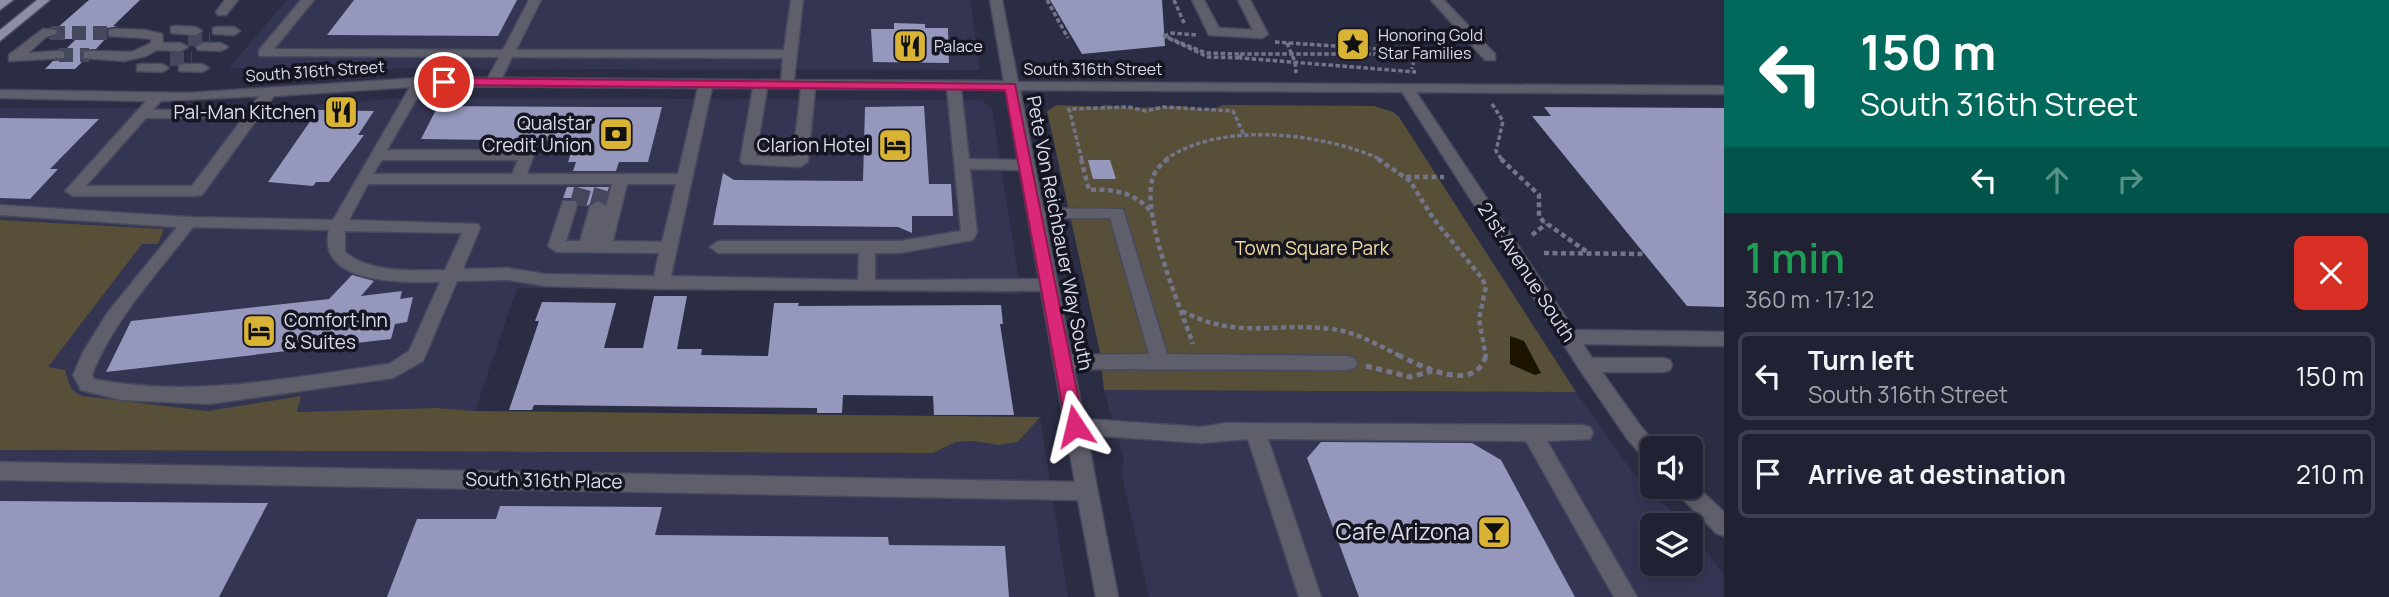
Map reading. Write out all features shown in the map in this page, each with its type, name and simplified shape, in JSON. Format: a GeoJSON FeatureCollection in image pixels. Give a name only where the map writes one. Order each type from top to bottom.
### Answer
{"type":"FeatureCollection","features":[{"type":"Feature","properties":{"kind":"main road"},"geometry":{"type":"LineString","coordinates":[[0,6],[7,0]]}},
{"type":"Feature","properties":{"kind":"main road"},"geometry":{"type":"LineString","coordinates":[[0,37],[44,0]]}},
{"type":"Feature","properties":{"kind":"street"},"geometry":{"type":"LineString","coordinates":[[222,12],[232,0]]}},
{"type":"Feature","properties":{"kind":"street"},"geometry":{"type":"LineString","coordinates":[[307,0],[264,53],[790,54]]}},
{"type":"Feature","properties":{"kind":"street"},"geometry":{"type":"LineString","coordinates":[[494,82],[535,0]]}},
{"type":"Feature","properties":{"kind":"street"},"geometry":{"type":"LineString","coordinates":[[787,85],[797,0]]}},
{"type":"Feature","properties":{"kind":"street","name":"Pete Von Reichbauer Way South"},"geometry":{"type":"LineString","coordinates":[[996,0],[1107,597]]}},
{"type":"Feature","properties":{"kind":"street"},"geometry":{"type":"LineString","coordinates":[[1198,0],[1214,32],[1262,34],[1244,0]]}},
{"type":"Feature","properties":{"kind":"street"},"geometry":{"type":"LineString","coordinates":[[1437,0],[1490,57]]}},
{"type":"Feature","properties":{"kind":"street"},"geometry":{"type":"LineString","coordinates":[[51,33],[43,33],[14,58],[59,55]]}},
{"type":"Feature","properties":{"kind":"street"},"geometry":{"type":"LineString","coordinates":[[89,55],[127,58],[148,51],[157,44],[157,37],[114,33]]}},
{"type":"Feature","properties":{"kind":"street"},"geometry":{"type":"LineString","coordinates":[[189,39],[168,39],[189,39]]}},
{"type":"Feature","properties":{"kind":"street"},"geometry":{"type":"LineString","coordinates":[[146,63],[166,63]]}},
{"type":"Feature","properties":{"kind":"street"},"geometry":{"type":"LineString","coordinates":[[420,82],[363,179],[339,226],[336,236],[337,252],[344,261],[358,269],[392,275],[511,275],[545,280],[661,283],[1049,285]]}},
{"type":"Feature","properties":{"kind":"street","name":"South 316th Street"},"geometry":{"type":"LineString","coordinates":[[0,94],[156,97],[420,82],[1724,90]]}},
{"type":"Feature","properties":{"kind":"street"},"geometry":{"type":"LineString","coordinates":[[661,283],[706,84]]}},
{"type":"Feature","properties":{"kind":"street"},"geometry":{"type":"LineString","coordinates":[[761,84],[748,161],[800,162],[808,85]]}},
{"type":"Feature","properties":{"kind":"street"},"geometry":{"type":"LineString","coordinates":[[718,247],[900,247],[967,236],[969,232],[954,86]]}},
{"type":"Feature","properties":{"kind":"street","name":"21st Avenue South"},"geometry":{"type":"LineString","coordinates":[[1406,88],[1587,365],[1640,440]]}},
{"type":"Feature","properties":{"kind":"street"},"geometry":{"type":"LineString","coordinates":[[156,97],[73,191],[196,191],[270,92]]}},
{"type":"Feature","properties":{"kind":"street"},"geometry":{"type":"LineString","coordinates":[[141,114],[253,114]]}},
{"type":"Feature","properties":{"kind":"street"},"geometry":{"type":"LineString","coordinates":[[377,155],[527,155],[517,179]]}},
{"type":"Feature","properties":{"kind":"street"},"geometry":{"type":"LineString","coordinates":[[962,164],[1026,165]]}},
{"type":"Feature","properties":{"kind":"street"},"geometry":{"type":"LineString","coordinates":[[363,179],[517,179],[593,183],[684,179]]}},
{"type":"Feature","properties":{"kind":"street"},"geometry":{"type":"LineString","coordinates":[[578,246],[593,183]]}},
{"type":"Feature","properties":{"kind":"street"},"geometry":{"type":"LineString","coordinates":[[578,246],[583,206],[578,246]]}},
{"type":"Feature","properties":{"kind":"street"},"geometry":{"type":"LineString","coordinates":[[0,210],[189,222],[472,228],[416,356],[410,362],[385,374],[209,396],[121,392],[88,385],[82,375],[91,354],[116,316],[189,222]]}},
{"type":"Feature","properties":{"kind":"street"},"geometry":{"type":"LineString","coordinates":[[1035,213],[1117,213],[1160,361]]}},
{"type":"Feature","properties":{"kind":"street"},"geometry":{"type":"LineString","coordinates":[[578,246],[669,248]]}},
{"type":"Feature","properties":{"kind":"street"},"geometry":{"type":"LineString","coordinates":[[866,286],[867,247]]}},
{"type":"Feature","properties":{"kind":"street"},"geometry":{"type":"LineString","coordinates":[[1569,337],[1724,339]]}},
{"type":"Feature","properties":{"kind":"street"},"geometry":{"type":"LineString","coordinates":[[1063,362],[1348,363]]}},
{"type":"Feature","properties":{"kind":"street"},"geometry":{"type":"LineString","coordinates":[[1587,365],[1663,365]]}},
{"type":"Feature","properties":{"kind":"street"},"geometry":{"type":"LineString","coordinates":[[1075,426],[1201,435],[1255,431],[1583,433]]}},
{"type":"Feature","properties":{"kind":"street"},"geometry":{"type":"LineString","coordinates":[[1255,431],[1310,597]]}},
{"type":"Feature","properties":{"kind":"street"},"geometry":{"type":"LineString","coordinates":[[1531,432],[1626,597]]}},
{"type":"Feature","properties":{"kind":"street","name":"South 316th Place"},"geometry":{"type":"LineString","coordinates":[[0,471],[1087,491]]}},
{"type":"Feature","properties":{"kind":"street"},"geometry":{"type":"LineString","coordinates":[[1696,499],[1724,526]]}},
{"type":"Feature","properties":{"kind":"path"},"geometry":{"type":"LineString","coordinates":[[1047,0],[1068,38]]}},
{"type":"Feature","properties":{"kind":"path"},"geometry":{"type":"LineString","coordinates":[[1174,0],[1184,23]]}},
{"type":"Feature","properties":{"kind":"path"},"geometry":{"type":"LineString","coordinates":[[1199,35],[1171,33],[1164,36],[1206,53],[1412,69],[1420,74]]}},
{"type":"Feature","properties":{"kind":"path"},"geometry":{"type":"LineString","coordinates":[[1269,41],[1394,52]]}},
{"type":"Feature","properties":{"kind":"path"},"geometry":{"type":"LineString","coordinates":[[1287,43],[1295,62],[1296,73]]}},
{"type":"Feature","properties":{"kind":"path"},"geometry":{"type":"LineString","coordinates":[[1240,56],[1410,51],[1415,55],[1412,69]]}},
{"type":"Feature","properties":{"kind":"path"},"geometry":{"type":"LineString","coordinates":[[1492,103],[1503,121],[1496,151],[1507,170],[1539,195],[1539,216],[1546,224],[1590,254]]}},
{"type":"Feature","properties":{"kind":"path"},"geometry":{"type":"LineString","coordinates":[[1089,190],[1069,109],[1128,107],[1132,110],[1159,110],[1163,107],[1233,111],[1244,135]]}},
{"type":"Feature","properties":{"kind":"path"},"geometry":{"type":"LineString","coordinates":[[1182,311],[1196,320],[1223,329],[1317,326],[1369,338],[1410,362],[1432,371],[1464,373],[1482,366],[1486,350],[1479,311],[1486,286],[1473,261],[1436,224],[1406,177],[1364,153],[1323,141],[1286,135],[1244,135],[1184,149],[1167,158],[1158,168],[1153,179],[1151,198],[1162,242],[1182,311],[1198,362]]}},
{"type":"Feature","properties":{"kind":"path"},"geometry":{"type":"LineString","coordinates":[[1406,177],[1466,178]]}},
{"type":"Feature","properties":{"kind":"path"},"geometry":{"type":"LineString","coordinates":[[1532,235],[1546,224]]}},
{"type":"Feature","properties":{"kind":"path"},"geometry":{"type":"LineString","coordinates":[[1544,253],[1644,254]]}},
{"type":"Feature","properties":{"kind":"path"},"geometry":{"type":"LineString","coordinates":[[1348,363],[1410,377],[1432,371]]}},
{"type":"Feature","properties":{"kind":"shaded area"},"geometry":{"type":"Polygon","coordinates":[[[287,0],[970,0],[980,70],[229,68],[287,0]]]}},
{"type":"Feature","properties":{"kind":"shaded area"},"geometry":{"type":"Polygon","coordinates":[[[405,98],[981,100],[992,109],[1021,294],[517,288],[475,411],[437,408],[297,412],[301,396],[207,411],[83,396],[74,393],[68,385],[67,372],[47,367],[142,244],[158,244],[164,229],[0,220],[0,108],[270,108],[405,98]]]}},
{"type":"Feature","properties":{"kind":"shaded area"},"geometry":{"type":"Polygon","coordinates":[[[1510,336],[1524,341],[1541,373],[1535,375],[1510,364],[1510,336]]]}},
{"type":"Feature","properties":{"kind":"shaded area"},"geometry":{"type":"Polygon","coordinates":[[[1104,390],[1576,392],[1640,480],[1640,499],[1659,499],[1673,513],[1640,513],[1640,576],[1703,576],[1703,548],[1724,576],[1724,597],[1149,597],[1121,470],[1124,460],[1104,390]]]}},
{"type":"Feature","properties":{"kind":"shaded area"},"geometry":{"type":"Polygon","coordinates":[[[1040,417],[1068,597],[0,597],[0,450],[933,453],[956,442],[973,441],[999,445],[1018,442],[1040,417]]]}},
{"type":"Feature","properties":{"kind":"green space","name":"Town Square Park"},"geometry":{"type":"Polygon","coordinates":[[[1057,105],[1133,108],[1184,106],[1204,109],[1223,105],[1374,106],[1393,112],[1399,117],[1576,392],[1104,390],[1100,352],[1047,111],[1057,105]]]}},
{"type":"Feature","properties":{"kind":"green space"},"geometry":{"type":"Polygon","coordinates":[[[0,220],[164,229],[158,244],[142,244],[48,367],[65,370],[72,388],[83,396],[207,411],[301,396],[297,412],[437,408],[475,411],[1040,417],[1018,442],[999,445],[973,441],[956,442],[933,453],[0,450],[0,220]]]}},
{"type":"Feature","properties":{"kind":"building"},"geometry":{"type":"Polygon","coordinates":[[[89,0],[140,0],[113,26],[118,26],[107,28],[107,37],[96,49],[82,50],[84,60],[75,69],[45,69],[53,61],[66,60],[65,50],[76,39],[49,39],[59,34],[57,28],[89,0]]]}},
{"type":"Feature","properties":{"kind":"building"},"geometry":{"type":"Polygon","coordinates":[[[354,0],[517,0],[498,36],[327,35],[354,0]]]}},
{"type":"Feature","properties":{"kind":"building"},"geometry":{"type":"Polygon","coordinates":[[[1050,0],[1162,0],[1165,46],[1082,54],[1050,0]]]}},
{"type":"Feature","properties":{"kind":"building","name":"Palace"},"geometry":{"type":"Polygon","coordinates":[[[894,23],[925,24],[925,28],[948,28],[949,63],[873,62],[871,29],[894,29],[894,23]]]}},
{"type":"Feature","properties":{"kind":"building"},"geometry":{"type":"Polygon","coordinates":[[[438,106],[662,107],[648,162],[619,162],[616,171],[573,171],[576,162],[568,162],[575,141],[421,139],[438,106]]]}},
{"type":"Feature","properties":{"kind":"building","name":"Clarion Hotel"},"geometry":{"type":"Polygon","coordinates":[[[924,106],[929,184],[951,184],[953,216],[912,216],[912,233],[898,227],[713,225],[723,173],[734,180],[863,181],[865,107],[924,106]]]}},
{"type":"Feature","properties":{"kind":"building"},"geometry":{"type":"Polygon","coordinates":[[[1544,107],[1724,108],[1724,307],[1687,306],[1532,116],[1551,116],[1544,107]]]}},
{"type":"Feature","properties":{"kind":"building"},"geometry":{"type":"Polygon","coordinates":[[[318,110],[374,111],[358,135],[364,135],[329,182],[316,182],[313,186],[268,182],[318,110]]]}},
{"type":"Feature","properties":{"kind":"building"},"geometry":{"type":"Polygon","coordinates":[[[0,118],[99,119],[50,169],[58,169],[30,199],[0,198],[0,118]]]}},
{"type":"Feature","properties":{"kind":"building"},"geometry":{"type":"Polygon","coordinates":[[[1088,160],[1110,160],[1116,179],[1093,179],[1088,160]]]}},
{"type":"Feature","properties":{"kind":"building"},"geometry":{"type":"Polygon","coordinates":[[[567,187],[609,187],[604,202],[597,199],[587,206],[579,205],[575,198],[563,198],[567,187]]]}},
{"type":"Feature","properties":{"kind":"building","name":"Comfort Inn & Suites"},"geometry":{"type":"Polygon","coordinates":[[[352,275],[374,281],[361,296],[402,291],[400,299],[413,297],[407,322],[395,324],[391,339],[106,372],[131,321],[329,299],[352,275]]]}},
{"type":"Feature","properties":{"kind":"building"},"geometry":{"type":"Polygon","coordinates":[[[654,296],[687,296],[677,349],[702,349],[701,355],[768,356],[774,303],[799,303],[798,306],[1001,305],[1003,324],[1000,324],[1014,415],[934,415],[933,396],[843,395],[842,413],[817,413],[817,408],[534,405],[532,410],[509,410],[539,321],[535,321],[542,302],[616,303],[604,348],[643,348],[654,296]]]}},
{"type":"Feature","properties":{"kind":"building"},"geometry":{"type":"Polygon","coordinates":[[[1321,442],[1472,443],[1501,460],[1575,597],[1359,597],[1307,458],[1321,442]]]}},
{"type":"Feature","properties":{"kind":"building"},"geometry":{"type":"Polygon","coordinates":[[[0,501],[268,503],[219,597],[0,597],[0,501]]]}},
{"type":"Feature","properties":{"kind":"building"},"geometry":{"type":"Polygon","coordinates":[[[500,506],[662,507],[655,535],[888,537],[889,545],[1005,546],[1009,597],[387,597],[417,519],[496,519],[500,506]]]}},
{"type":"Feature","properties":{"kind":"tunnel"},"geometry":{"type":"LineString","coordinates":[[51,33],[114,33]]}},
{"type":"Feature","properties":{"kind":"tunnel"},"geometry":{"type":"LineString","coordinates":[[188,39],[210,39]]}},
{"type":"Feature","properties":{"kind":"tunnel"},"geometry":{"type":"LineString","coordinates":[[59,55],[89,55]]}},
{"type":"Feature","properties":{"kind":"tunnel"},"geometry":{"type":"LineString","coordinates":[[170,59],[192,59]]}},
{"type":"Feature","properties":{"kind":"tunnel"},"geometry":{"type":"LineString","coordinates":[[578,205],[583,187]]}},
{"type":"Feature","properties":{"kind":"tunnel"},"geometry":{"type":"LineString","coordinates":[[598,206],[603,188]]}},
{"type":"Feature","properties":{"kind":"place","name":"Honoring Gold Star Families"},"geometry":{"type":"Point","coordinates":[1353,44]}},
{"type":"Feature","properties":{"kind":"place","name":"Palace"},"geometry":{"type":"Point","coordinates":[910,46]}},
{"type":"Feature","properties":{"kind":"place","name":"Pal-Man Kitchen"},"geometry":{"type":"Point","coordinates":[341,112]}},
{"type":"Feature","properties":{"kind":"place","name":"Qualstar Credit Union"},"geometry":{"type":"Point","coordinates":[616,134]}},
{"type":"Feature","properties":{"kind":"place","name":"Clarion Hotel"},"geometry":{"type":"Point","coordinates":[895,145]}},
{"type":"Feature","properties":{"kind":"place","name":"Comfort Inn & Suites"},"geometry":{"type":"Point","coordinates":[259,331]}},
{"type":"Feature","properties":{"kind":"place","name":"Cafe Arizona"},"geometry":{"type":"Point","coordinates":[1494,532]}},
{"type":"Feature","properties":{"kind":"route"},"geometry":{"type":"LineString","coordinates":[[444,82],[1010,86],[1075,426]]}}]}
